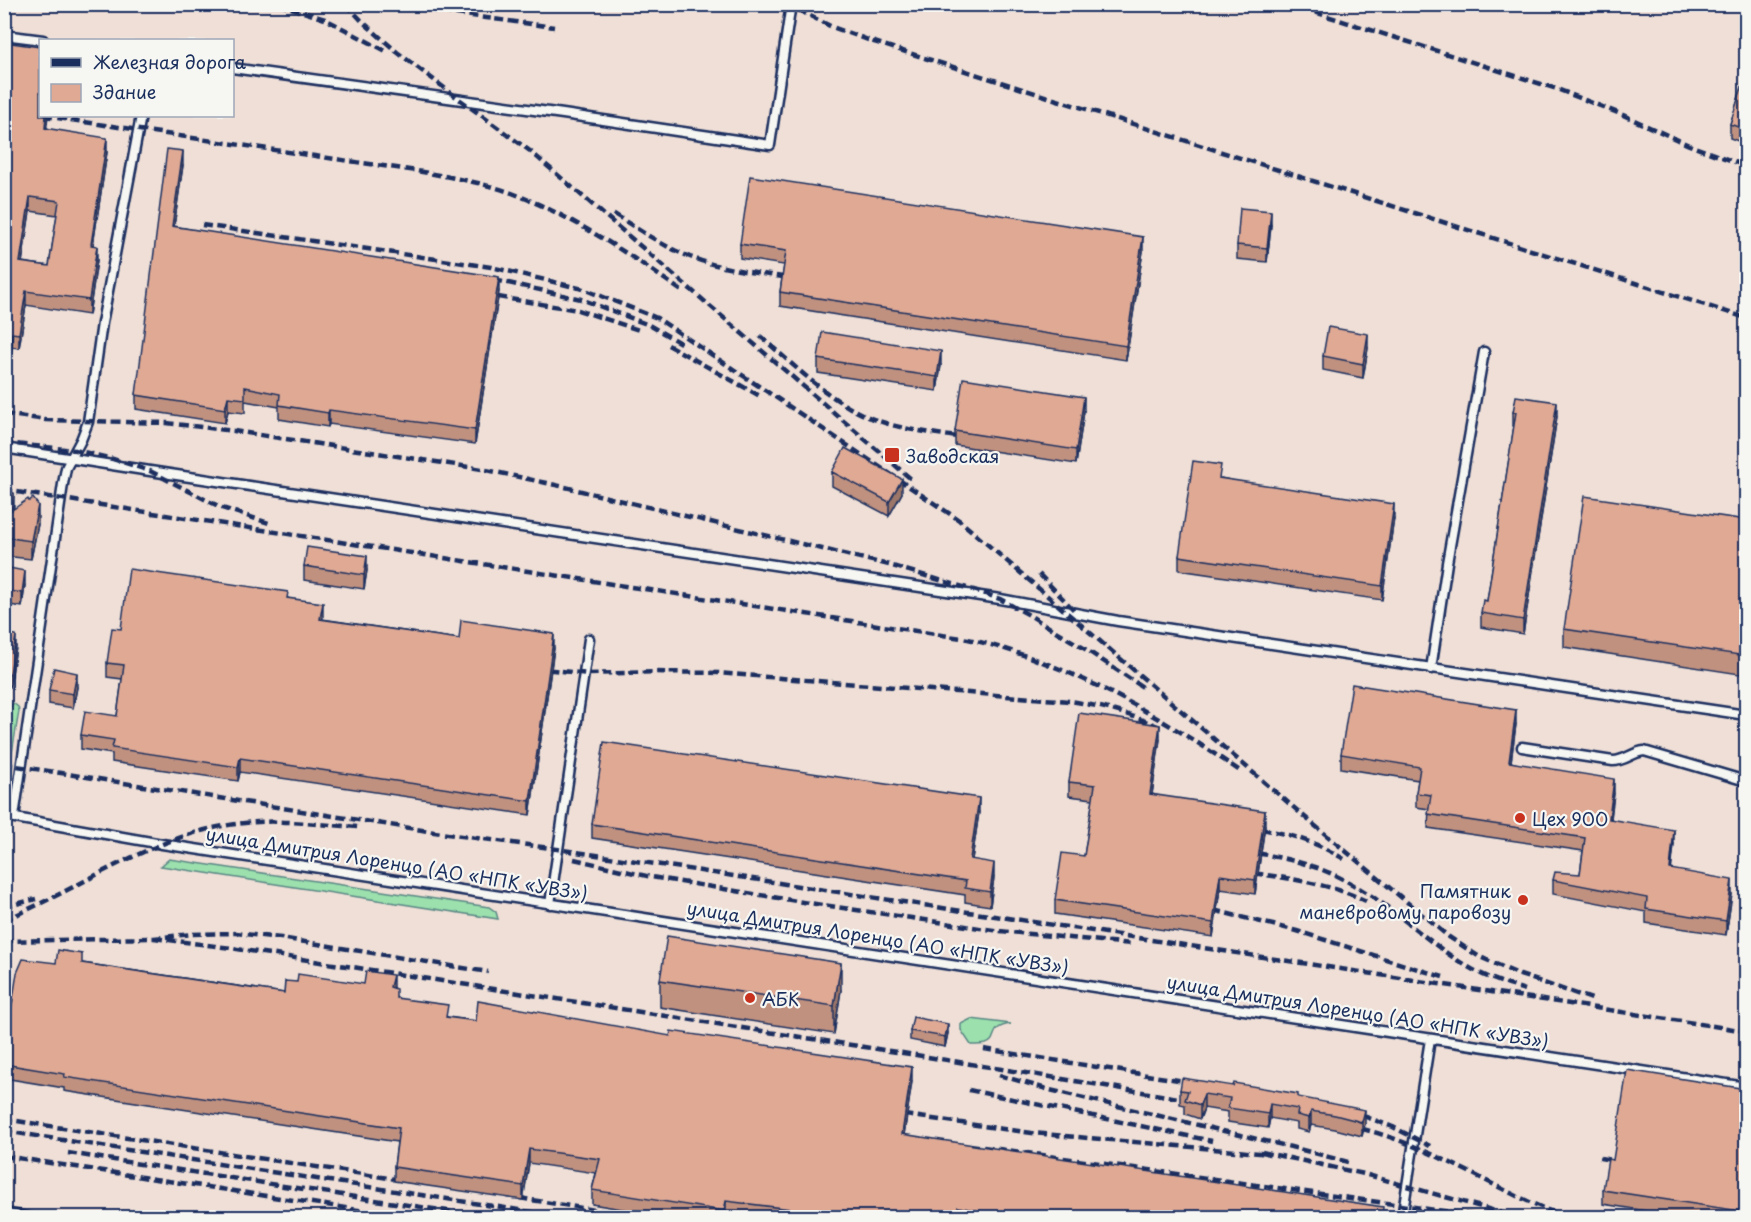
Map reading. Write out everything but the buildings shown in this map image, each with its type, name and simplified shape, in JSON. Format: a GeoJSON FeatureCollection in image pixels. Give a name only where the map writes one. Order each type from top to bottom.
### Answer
{"type":"FeatureCollection","features":[{"type":"Feature","properties":{"kind":"lane"},"geometry":{"type":"LineString","coordinates":[[234,68],[770,145],[791,4]]}},
{"type":"Feature","properties":{"kind":"lane"},"geometry":{"type":"LineString","coordinates":[[4,35],[39,39]]}},
{"type":"Feature","properties":{"kind":"lane"},"geometry":{"type":"LineString","coordinates":[[9,816],[66,468],[88,422],[102,323],[141,117]]}},
{"type":"Feature","properties":{"kind":"lane"},"geometry":{"type":"LineString","coordinates":[[1431,669],[1484,352]]}},
{"type":"Feature","properties":{"kind":"lane"},"geometry":{"type":"LineString","coordinates":[[4,448],[1000,599],[1118,621],[1431,669],[1746,715]]}},
{"type":"Feature","properties":{"kind":"lane"},"geometry":{"type":"LineString","coordinates":[[550,904],[589,639]]}},
{"type":"Feature","properties":{"kind":"lane"},"geometry":{"type":"LineString","coordinates":[[1521,747],[1613,761],[1620,761],[1644,751],[1746,781]]}},
{"type":"Feature","properties":{"kind":"lane","name":"улица Дмитрия Лоренцо (АО «НПК «УВЗ»)"},"geometry":{"type":"LineString","coordinates":[[9,816],[162,844],[1746,1087]]}},
{"type":"Feature","properties":{"kind":"lane"},"geometry":{"type":"LineString","coordinates":[[1402,1218],[1430,1039]]}},
{"type":"Feature","properties":{"kind":"lane"},"geometry":{"type":"LineString","coordinates":[[4,1213],[32,1218]]}},
{"type":"Feature","properties":{"kind":"shaded area"},"geometry":{"type":"Polygon","coordinates":[[[5,5],[1746,5],[1746,1217],[5,1218],[5,5]]]}},
{"type":"Feature","properties":{"kind":"green space"},"geometry":{"type":"Polygon","coordinates":[[[13,703],[19,711],[11,759],[5,758],[4,732],[6,732],[8,713],[13,703]]]}},
{"type":"Feature","properties":{"kind":"green space"},"geometry":{"type":"Polygon","coordinates":[[[169,859],[489,907],[496,912],[498,919],[161,866],[169,859]]]}},
{"type":"Feature","properties":{"kind":"green space"},"geometry":{"type":"Polygon","coordinates":[[[971,1019],[1011,1024],[999,1028],[990,1042],[971,1045],[961,1030],[961,1024],[971,1019]]]}},
{"type":"Feature","properties":{"kind":"railway"},"geometry":{"type":"LineString","coordinates":[[278,4],[325,19],[388,52]]}},
{"type":"Feature","properties":{"kind":"railway"},"geometry":{"type":"LineString","coordinates":[[346,4],[397,52],[530,151],[911,479]]}},
{"type":"Feature","properties":{"kind":"railway"},"geometry":{"type":"LineString","coordinates":[[402,4],[441,12],[554,27]]}},
{"type":"Feature","properties":{"kind":"railway"},"geometry":{"type":"LineString","coordinates":[[786,4],[832,27],[871,41],[1746,318]]}},
{"type":"Feature","properties":{"kind":"railway"},"geometry":{"type":"LineString","coordinates":[[1289,4],[1557,89],[1623,115],[1689,145],[1746,166]]}},
{"type":"Feature","properties":{"kind":"railway"},"geometry":{"type":"LineString","coordinates":[[51,117],[417,171],[489,186],[512,193],[579,225],[622,250],[683,292]]}},
{"type":"Feature","properties":{"kind":"railway"},"geometry":{"type":"LineString","coordinates":[[614,214],[661,243],[690,257],[730,268],[798,279]]}},
{"type":"Feature","properties":{"kind":"railway"},"geometry":{"type":"LineString","coordinates":[[202,225],[491,267],[583,289],[657,318],[959,520],[1313,824],[1449,937],[1478,956],[1520,975],[1595,1000]]}},
{"type":"Feature","properties":{"kind":"railway"},"geometry":{"type":"LineString","coordinates":[[481,277],[581,299],[649,325],[682,344]]}},
{"type":"Feature","properties":{"kind":"railway"},"geometry":{"type":"LineString","coordinates":[[498,297],[578,310],[639,330]]}},
{"type":"Feature","properties":{"kind":"railway"},"geometry":{"type":"LineString","coordinates":[[760,336],[812,382],[856,411],[892,425],[956,437]]}},
{"type":"Feature","properties":{"kind":"railway"},"geometry":{"type":"LineString","coordinates":[[668,345],[760,396]]}},
{"type":"Feature","properties":{"kind":"railway"},"geometry":{"type":"LineString","coordinates":[[4,414],[46,420],[167,423],[234,431],[482,469],[565,487],[889,565],[977,591],[1000,599],[1029,615],[1144,688]]}},
{"type":"Feature","properties":{"kind":"railway"},"geometry":{"type":"LineString","coordinates":[[4,443],[75,450],[113,459],[150,471],[222,508],[272,524]]}},
{"type":"Feature","properties":{"kind":"railway"},"geometry":{"type":"LineString","coordinates":[[4,490],[968,639],[1041,661],[1110,692],[1144,710],[1240,771]]}},
{"type":"Feature","properties":{"kind":"railway"},"geometry":{"type":"LineString","coordinates":[[1039,574],[1075,611]]}},
{"type":"Feature","properties":{"kind":"railway"},"geometry":{"type":"LineString","coordinates":[[535,668],[588,674],[718,673],[1070,701],[1117,712],[1162,728]]}},
{"type":"Feature","properties":{"kind":"railway"},"geometry":{"type":"LineString","coordinates":[[4,764],[447,834],[1746,1031]]}},
{"type":"Feature","properties":{"kind":"railway"},"geometry":{"type":"LineString","coordinates":[[4,920],[146,851],[205,830],[251,822],[298,822],[359,827]]}},
{"type":"Feature","properties":{"kind":"railway"},"geometry":{"type":"LineString","coordinates":[[1248,827],[1298,838],[1344,859]]}},
{"type":"Feature","properties":{"kind":"railway"},"geometry":{"type":"LineString","coordinates":[[1244,851],[1298,862],[1337,876],[1381,902],[1470,968],[1490,978],[1525,990]]}},
{"type":"Feature","properties":{"kind":"railway"},"geometry":{"type":"LineString","coordinates":[[574,859],[651,877],[809,903],[1000,931],[1131,944]]}},
{"type":"Feature","properties":{"kind":"railway"},"geometry":{"type":"LineString","coordinates":[[1241,871],[1320,885],[1366,901]]}},
{"type":"Feature","properties":{"kind":"railway"},"geometry":{"type":"LineString","coordinates":[[4,907],[36,899]]}},
{"type":"Feature","properties":{"kind":"railway"},"geometry":{"type":"LineString","coordinates":[[1201,907],[1297,931],[1443,977]]}},
{"type":"Feature","properties":{"kind":"railway"},"geometry":{"type":"LineString","coordinates":[[4,941],[154,938],[236,933],[281,938],[488,972]]}},
{"type":"Feature","properties":{"kind":"railway"},"geometry":{"type":"LineString","coordinates":[[154,938],[231,948],[1197,1101]]}},
{"type":"Feature","properties":{"kind":"railway"},"geometry":{"type":"LineString","coordinates":[[4,976],[31,980]]}},
{"type":"Feature","properties":{"kind":"railway"},"geometry":{"type":"LineString","coordinates":[[4,991],[30,995]]}},
{"type":"Feature","properties":{"kind":"railway"},"geometry":{"type":"LineString","coordinates":[[984,1049],[1197,1083]]}},
{"type":"Feature","properties":{"kind":"railway"},"geometry":{"type":"LineString","coordinates":[[999,1075],[1050,1090],[1348,1162]]}},
{"type":"Feature","properties":{"kind":"railway"},"geometry":{"type":"LineString","coordinates":[[969,1090],[1212,1141]]}},
{"type":"Feature","properties":{"kind":"railway"},"geometry":{"type":"LineString","coordinates":[[1350,1111],[1393,1127],[1430,1146]]}},
{"type":"Feature","properties":{"kind":"railway"},"geometry":{"type":"LineString","coordinates":[[891,1113],[1032,1133],[1270,1154]]}},
{"type":"Feature","properties":{"kind":"railway"},"geometry":{"type":"LineString","coordinates":[[4,1119],[408,1181]]}},
{"type":"Feature","properties":{"kind":"railway"},"geometry":{"type":"LineString","coordinates":[[1348,1126],[1404,1142],[1568,1218]]}},
{"type":"Feature","properties":{"kind":"railway"},"geometry":{"type":"LineString","coordinates":[[4,1131],[571,1218]]}},
{"type":"Feature","properties":{"kind":"railway"},"geometry":{"type":"LineString","coordinates":[[970,1145],[1493,1218]]}},
{"type":"Feature","properties":{"kind":"railway"},"geometry":{"type":"LineString","coordinates":[[1262,1152],[1364,1174],[1520,1218]]}},
{"type":"Feature","properties":{"kind":"railway"},"geometry":{"type":"LineString","coordinates":[[68,1153],[493,1218]]}},
{"type":"Feature","properties":{"kind":"railway"},"geometry":{"type":"LineString","coordinates":[[4,1156],[411,1218]]}},
{"type":"Feature","properties":{"kind":"railway"},"geometry":{"type":"LineString","coordinates":[[1600,1158],[1625,1162]]}},
{"type":"Feature","properties":{"kind":"railway"},"geometry":{"type":"LineString","coordinates":[[506,1196],[646,1218]]}},
{"type":"Feature","properties":{"kind":"place","name":"Заводская"},"geometry":{"type":"Point","coordinates":[892,455]}},
{"type":"Feature","properties":{"kind":"place","name":"Цех 900"},"geometry":{"type":"Point","coordinates":[1520,818]}},
{"type":"Feature","properties":{"kind":"place","name":"Памятник маневровому паровозу"},"geometry":{"type":"Point","coordinates":[1523,900]}},
{"type":"Feature","properties":{"kind":"place","name":"АБК"},"geometry":{"type":"Point","coordinates":[750,998]}}]}
